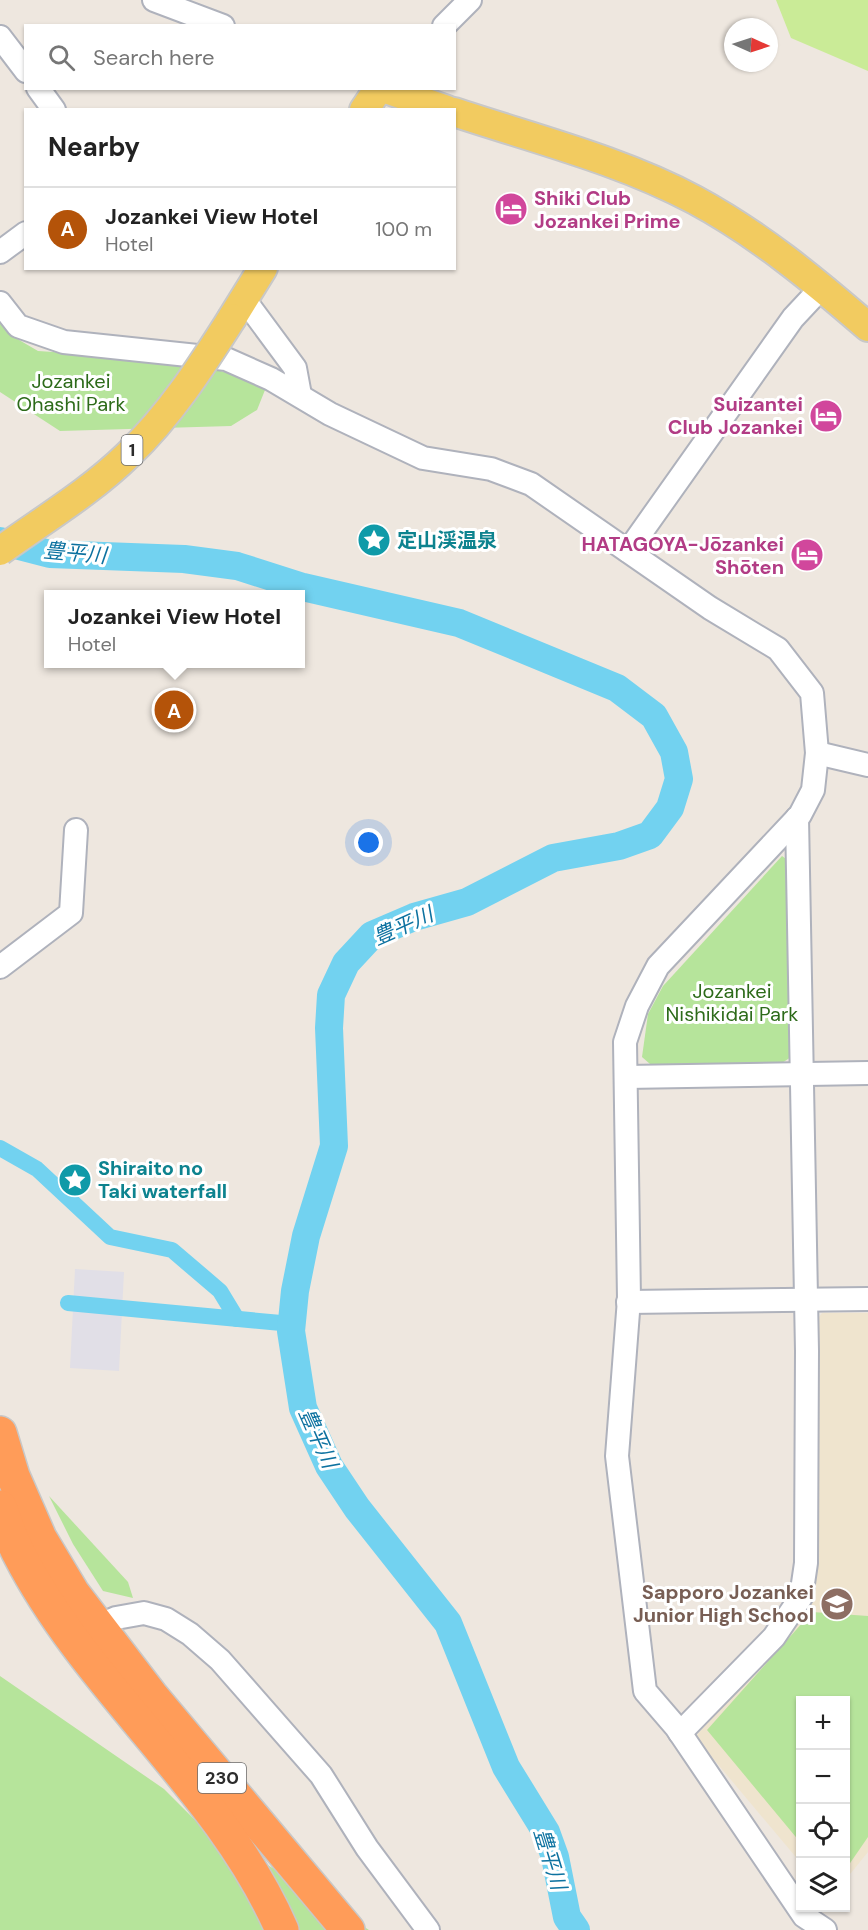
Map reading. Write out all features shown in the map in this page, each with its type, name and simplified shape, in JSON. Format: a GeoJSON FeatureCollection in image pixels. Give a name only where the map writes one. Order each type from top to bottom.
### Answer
{"type":"FeatureCollection","features":[{"type":"Feature","properties":{"kind":"highway","name":"230"},"geometry":{"type":"LineString","coordinates":[[0,1433],[13,1476],[40,1538],[72,1593],[110,1687],[212,1811],[252,1871],[282,1930]]}},
{"type":"Feature","properties":{"kind":"highway","name":"230"},"geometry":{"type":"LineString","coordinates":[[0,1507],[18,1552],[47,1603],[86,1631],[152,1695],[348,1930]]}},
{"type":"Feature","properties":{"kind":"main road"},"geometry":{"type":"LineString","coordinates":[[366,108],[379,90]]}},
{"type":"Feature","properties":{"kind":"main road"},"geometry":{"type":"LineString","coordinates":[[387,90],[441,108]]}},
{"type":"Feature","properties":{"kind":"main road"},"geometry":{"type":"LineString","coordinates":[[456,113],[622,167],[695,200],[761,241],[822,287],[868,327]]}},
{"type":"Feature","properties":{"kind":"main road","name":"1"},"geometry":{"type":"LineString","coordinates":[[0,551],[101,479],[128,455],[181,396],[262,270]]}},
{"type":"Feature","properties":{"kind":"street"},"geometry":{"type":"LineString","coordinates":[[154,0],[218,24]]}},
{"type":"Feature","properties":{"kind":"street"},"geometry":{"type":"LineString","coordinates":[[446,24],[470,0]]}},
{"type":"Feature","properties":{"kind":"street"},"geometry":{"type":"LineString","coordinates":[[0,37],[24,68]]}},
{"type":"Feature","properties":{"kind":"street"},"geometry":{"type":"LineString","coordinates":[[39,90],[53,108]]}},
{"type":"Feature","properties":{"kind":"street"},"geometry":{"type":"LineString","coordinates":[[0,252],[24,234]]}},
{"type":"Feature","properties":{"kind":"street"},"geometry":{"type":"LineString","coordinates":[[628,551],[793,318],[822,287]]}},
{"type":"Feature","properties":{"kind":"street"},"geometry":{"type":"LineString","coordinates":[[0,303],[18,326],[64,342],[226,359],[271,379],[330,414],[423,458],[491,470],[531,484],[710,608],[778,649],[812,693],[817,753],[813,790],[797,818],[658,966],[637,1006],[625,1042],[628,1302],[617,1456],[645,1691],[680,1733],[804,1916],[825,1930]]}},
{"type":"Feature","properties":{"kind":"street"},"geometry":{"type":"LineString","coordinates":[[238,308],[295,368],[300,395]]}},
{"type":"Feature","properties":{"kind":"street"},"geometry":{"type":"LineString","coordinates":[[817,753],[868,765]]}},
{"type":"Feature","properties":{"kind":"street"},"geometry":{"type":"LineString","coordinates":[[680,1733],[774,1637],[801,1597],[806,1563],[806,1300],[797,818]]}},
{"type":"Feature","properties":{"kind":"street"},"geometry":{"type":"LineString","coordinates":[[0,967],[71,913],[76,830]]}},
{"type":"Feature","properties":{"kind":"street"},"geometry":{"type":"LineString","coordinates":[[626,1077],[868,1073]]}},
{"type":"Feature","properties":{"kind":"street"},"geometry":{"type":"LineString","coordinates":[[628,1302],[868,1299]]}},
{"type":"Feature","properties":{"kind":"street"},"geometry":{"type":"LineString","coordinates":[[86,1631],[144,1613],[166,1619],[190,1634],[220,1660],[321,1775],[367,1848],[428,1930]]}},
{"type":"Feature","properties":{"kind":"shaded area"},"geometry":{"type":"Polygon","coordinates":[[[75,1269],[124,1272],[119,1371],[70,1368],[75,1269]]]}},
{"type":"Feature","properties":{"kind":"shaded area","name":"Sapporo Jozankei Junior High School"},"geometry":{"type":"Polygon","coordinates":[[[822,1313],[868,1313],[868,1852],[850,1874],[850,1696],[796,1696],[796,1857],[695,1737],[800,1619],[815,1322],[822,1313]]]}},
{"type":"Feature","properties":{"kind":"green space"},"geometry":{"type":"Polygon","coordinates":[[[776,0],[868,0],[868,71],[791,38],[776,0]]]}},
{"type":"Feature","properties":{"kind":"green space","name":"Jozankei Ohashi Park"},"geometry":{"type":"Polygon","coordinates":[[[0,318],[14,337],[38,351],[175,360],[249,378],[265,390],[257,410],[231,426],[60,431],[0,392],[0,318]]]}},
{"type":"Feature","properties":{"kind":"green space","name":"Jozankei Nishikidai Park"},"geometry":{"type":"Polygon","coordinates":[[[782,856],[793,864],[794,1055],[779,1065],[650,1064],[642,1057],[648,1014],[663,986],[782,856]]]}},
{"type":"Feature","properties":{"kind":"green space"},"geometry":{"type":"Polygon","coordinates":[[[49,1496],[128,1582],[133,1598],[103,1591],[73,1544],[49,1496]]]}},
{"type":"Feature","properties":{"kind":"green space"},"geometry":{"type":"Polygon","coordinates":[[[812,1612],[868,1616],[868,1837],[850,1863],[850,1696],[796,1696],[796,1837],[707,1730],[812,1612]]]}},
{"type":"Feature","properties":{"kind":"green space"},"geometry":{"type":"Polygon","coordinates":[[[0,1676],[164,1789],[231,1856],[257,1858],[369,1930],[0,1930],[0,1676]]]}},
{"type":"Feature","properties":{"kind":"waterway","name":"豊平川"},"geometry":{"type":"LineString","coordinates":[[0,541],[50,554],[184,559],[237,566],[303,587],[459,623],[617,688],[654,716],[674,752],[679,779],[670,808],[650,835],[619,846],[553,858],[467,902],[414,917],[372,935],[346,963],[331,995],[329,1028],[334,1146],[306,1236],[295,1291],[291,1331],[303,1408],[329,1466],[357,1508],[448,1623],[506,1767],[546,1832],[555,1857],[567,1917],[576,1930]]}},
{"type":"Feature","properties":{"kind":"waterway"},"geometry":{"type":"LineString","coordinates":[[0,1148],[37,1169],[110,1237],[172,1250],[220,1291],[237,1319]]}},
{"type":"Feature","properties":{"kind":"waterway"},"geometry":{"type":"LineString","coordinates":[[68,1303],[292,1324]]}},
{"type":"Feature","properties":{"kind":"place","name":"Shiki Club Jozankei Prime"},"geometry":{"type":"Point","coordinates":[511,209]}},
{"type":"Feature","properties":{"kind":"place","name":"Suizantei Club Jozankei"},"geometry":{"type":"Point","coordinates":[826,416]}},
{"type":"Feature","properties":{"kind":"place","name":"定山渓温泉"},"geometry":{"type":"Point","coordinates":[374,540]}},
{"type":"Feature","properties":{"kind":"place","name":"HATAGOYA-Jōzankei Shōten"},"geometry":{"type":"Point","coordinates":[807,555]}},
{"type":"Feature","properties":{"kind":"place","name":"Jozankei View Hotel"},"geometry":{"type":"Point","coordinates":[174,710]}},
{"type":"Feature","properties":{"kind":"place","name":"Shiraito no Taki waterfall"},"geometry":{"type":"Point","coordinates":[75,1180]}},
{"type":"Feature","properties":{"kind":"place","name":"Sapporo Jozankei Junior High School"},"geometry":{"type":"Point","coordinates":[837,1604]}}]}
